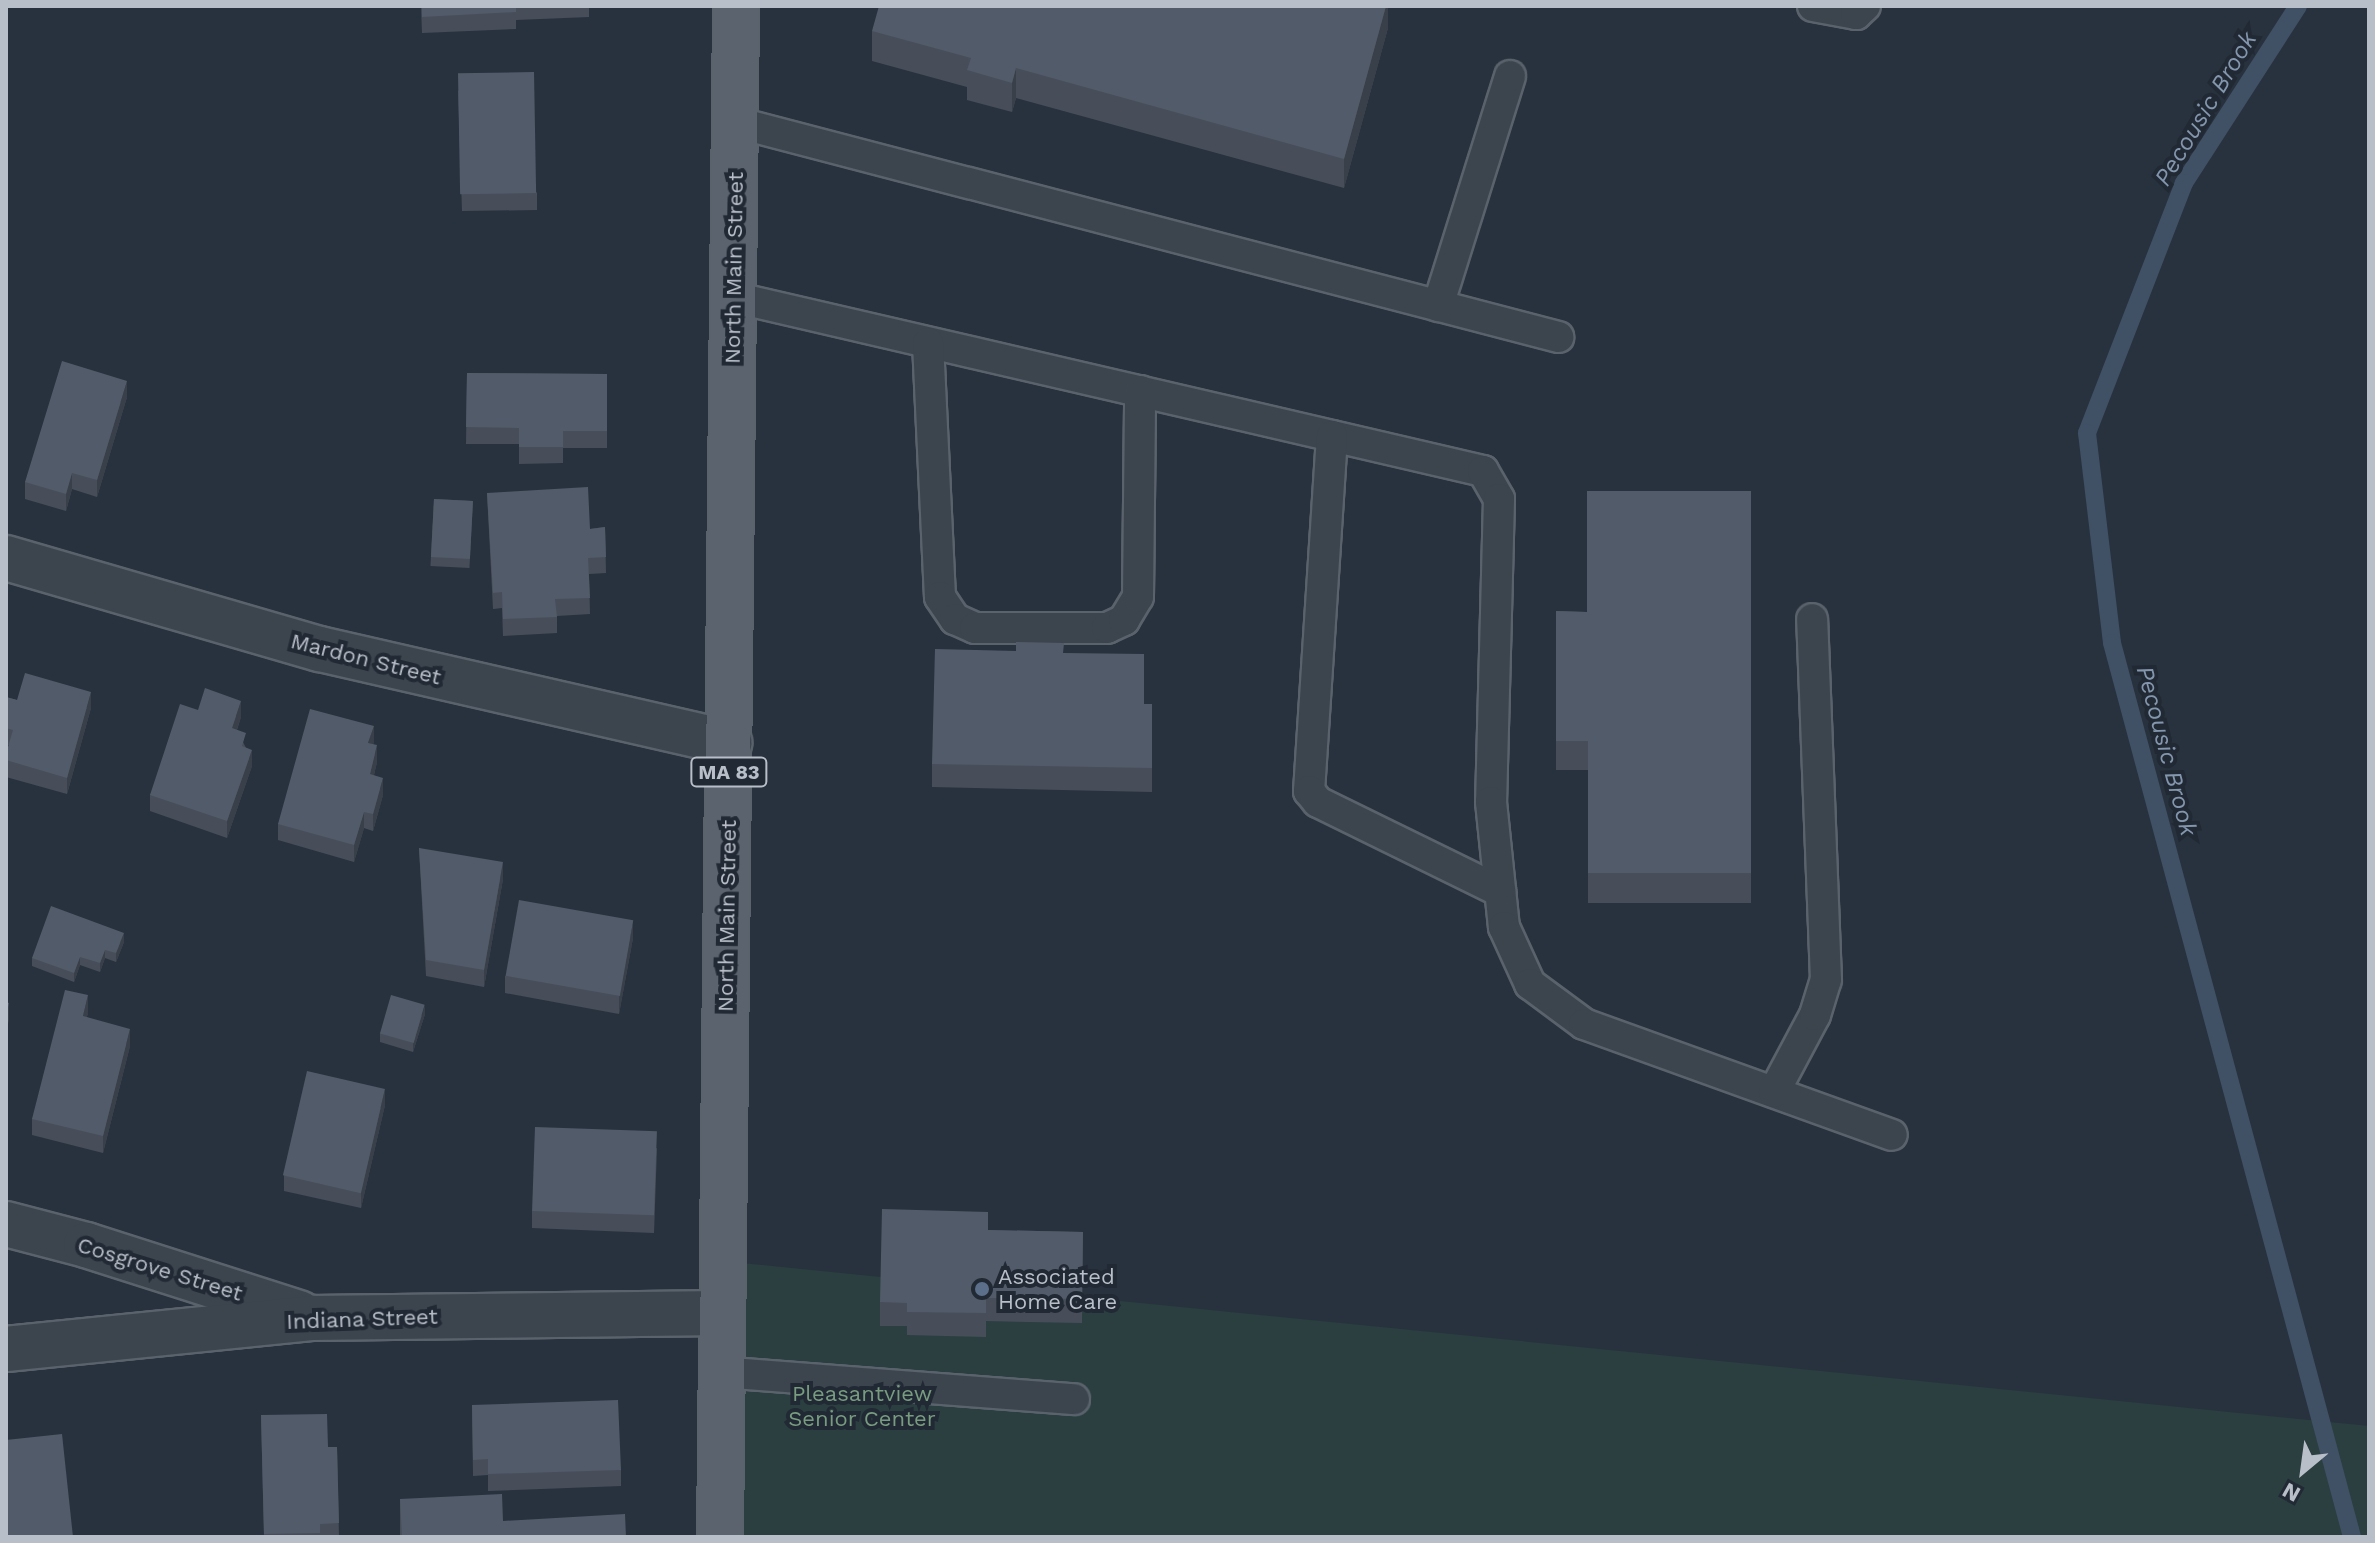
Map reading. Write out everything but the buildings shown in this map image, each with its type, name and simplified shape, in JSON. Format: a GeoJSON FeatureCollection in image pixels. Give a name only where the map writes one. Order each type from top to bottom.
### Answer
{"type":"FeatureCollection","features":[{"type":"Feature","properties":{"kind":"main road","name":"North Main Street"},"geometry":{"type":"LineString","coordinates":[[720,1537],[736,6]]}},
{"type":"Feature","properties":{"kind":"street","name":"Mardon Street"},"geometry":{"type":"LineString","coordinates":[[6,558],[320,649],[729,743]]}},
{"type":"Feature","properties":{"kind":"street","name":"Cosgrove Street"},"geometry":{"type":"LineString","coordinates":[[6,1224],[86,1245],[313,1318]]}},
{"type":"Feature","properties":{"kind":"street","name":"Indiana Street"},"geometry":{"type":"LineString","coordinates":[[6,1349],[313,1318],[720,1313]]}},
{"type":"Feature","properties":{"kind":"lane"},"geometry":{"type":"LineString","coordinates":[[1813,6],[1856,14],[1865,6]]}},
{"type":"Feature","properties":{"kind":"lane"},"geometry":{"type":"LineString","coordinates":[[1438,306],[1510,76]]}},
{"type":"Feature","properties":{"kind":"lane"},"geometry":{"type":"LineString","coordinates":[[735,122],[1558,337]]}},
{"type":"Feature","properties":{"kind":"lane"},"geometry":{"type":"LineString","coordinates":[[733,297],[1483,471],[1499,499],[1491,802],[1504,927],[1530,984],[1584,1024],[1892,1135]]}},
{"type":"Feature","properties":{"kind":"lane"},"geometry":{"type":"LineString","coordinates":[[928,343],[940,597],[955,619],[975,628],[1107,628],[1124,620],[1138,597],[1140,391]]}},
{"type":"Feature","properties":{"kind":"lane"},"geometry":{"type":"LineString","coordinates":[[1332,436],[1309,791],[1318,802],[1500,891]]}},
{"type":"Feature","properties":{"kind":"lane"},"geometry":{"type":"LineString","coordinates":[[1774,1092],[1815,1015],[1826,980],[1812,619]]}},
{"type":"Feature","properties":{"kind":"lane"},"geometry":{"type":"LineString","coordinates":[[720,1372],[1074,1399]]}},
{"type":"Feature","properties":{"kind":"green space","name":"Pleasantview Senior Center"},"geometry":{"type":"Polygon","coordinates":[[[731,1262],[2369,1426],[2369,1537],[728,1537],[731,1262]]]}},
{"type":"Feature","properties":{"kind":"waterway","name":"Pecousic Brook"},"geometry":{"type":"LineString","coordinates":[[2298,6],[2184,183],[2087,433],[2112,643],[2352,1537]]}},
{"type":"Feature","properties":{"kind":"place","name":"Associated Home Care"},"geometry":{"type":"Point","coordinates":[982,1289]}}]}
